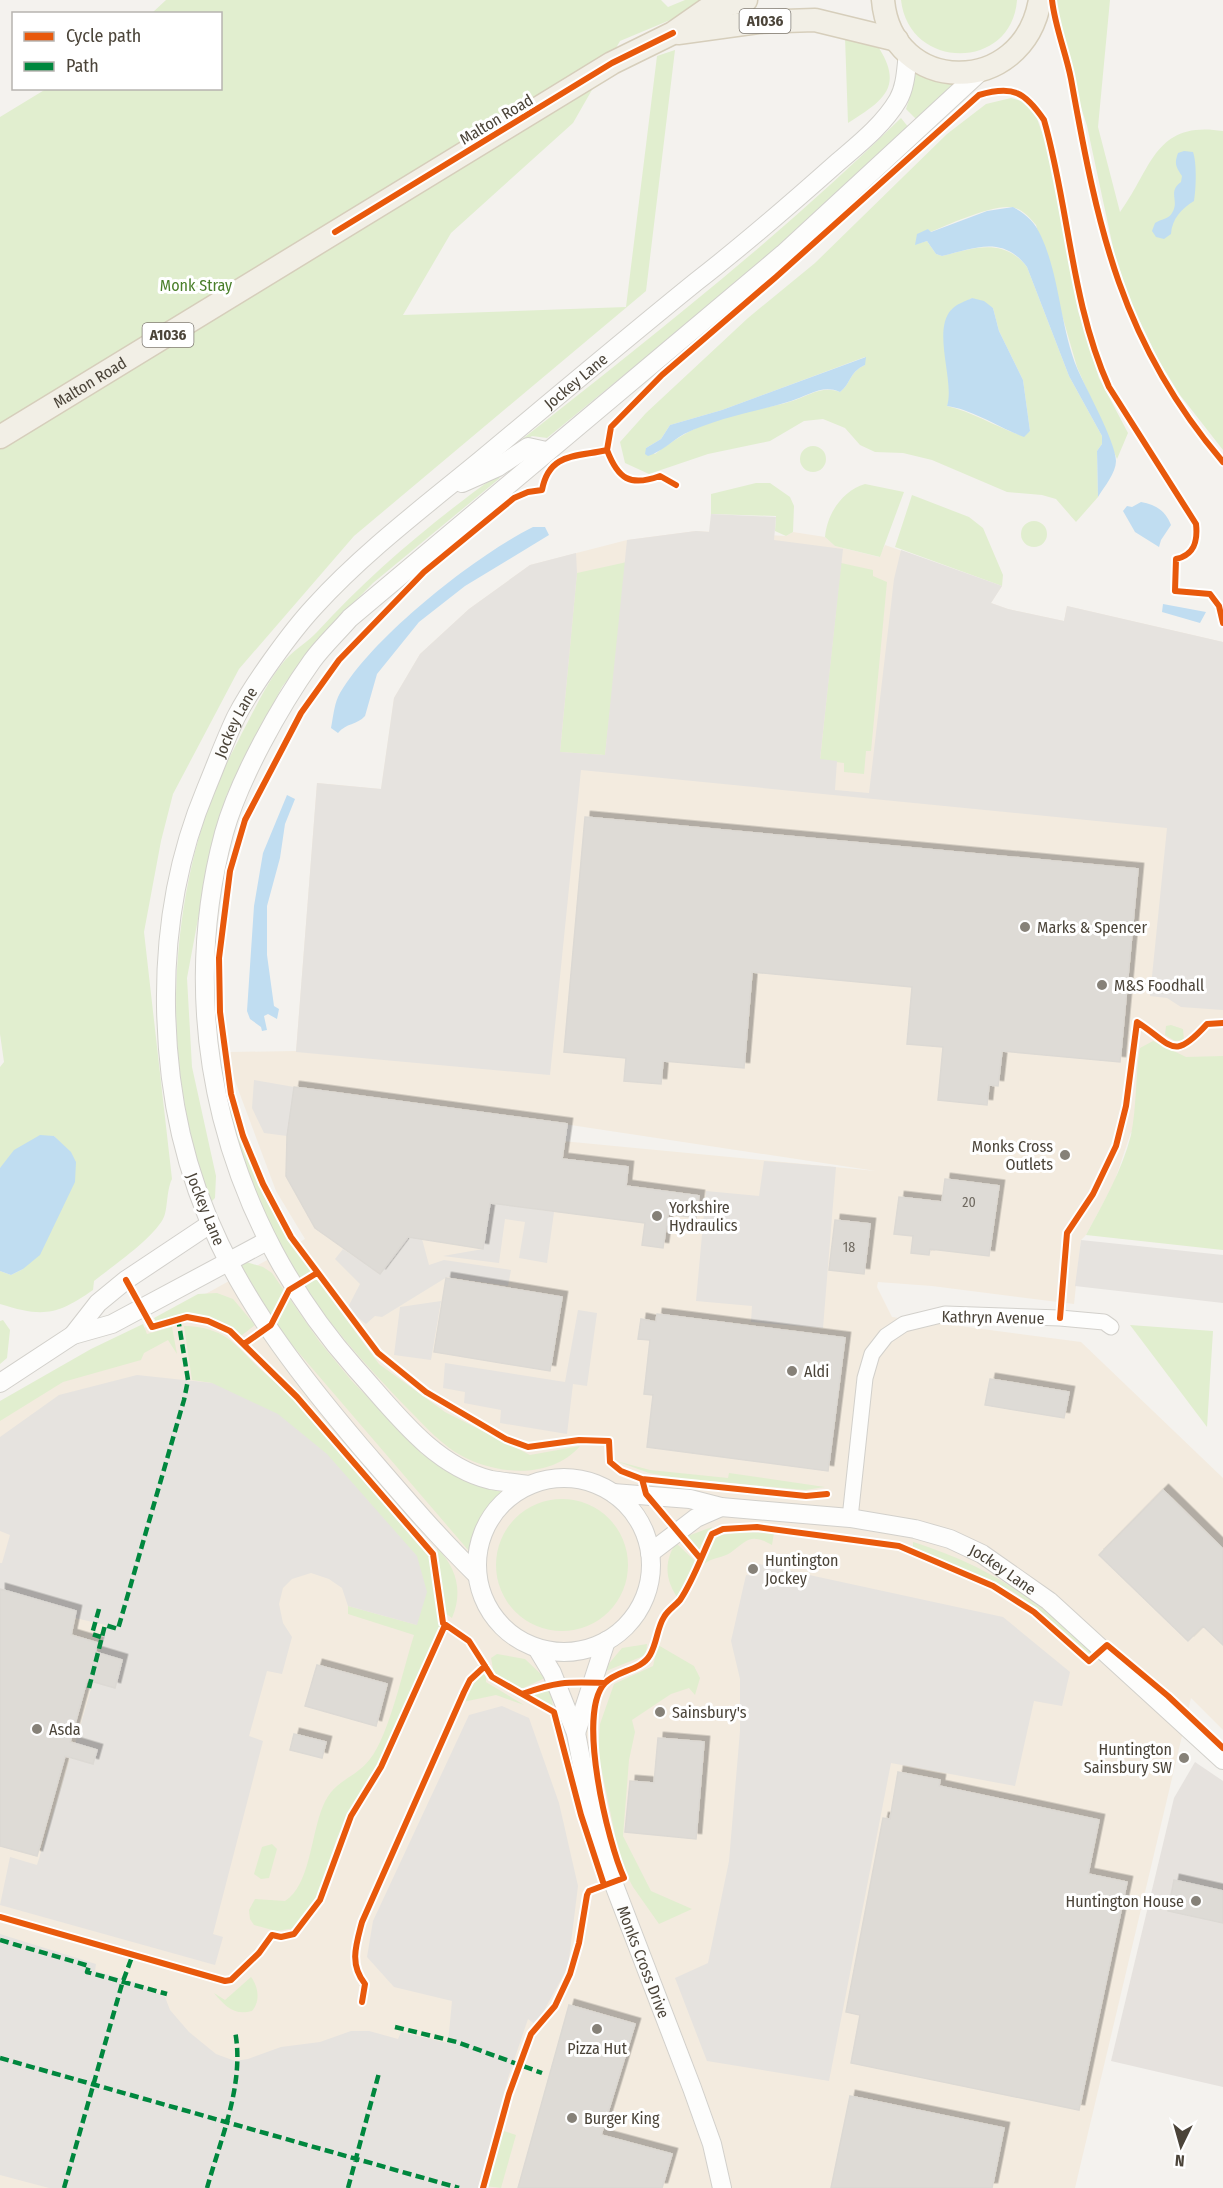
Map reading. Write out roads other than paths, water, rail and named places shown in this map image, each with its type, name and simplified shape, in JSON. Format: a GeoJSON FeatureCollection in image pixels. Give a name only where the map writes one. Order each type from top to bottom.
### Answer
{"type":"FeatureCollection","features":[{"type":"Feature","properties":{"kind":"main road","name":"Malton Road"},"geometry":{"type":"LineString","coordinates":[[0,437],[612,63],[673,33],[706,10],[746,0]]}},
{"type":"Feature","properties":{"kind":"main road"},"geometry":{"type":"LineString","coordinates":[[883,0],[887,22],[902,46]]}},
{"type":"Feature","properties":{"kind":"main road"},"geometry":{"type":"LineString","coordinates":[[980,72],[1010,57],[1026,40],[1037,18],[1040,0]]}},
{"type":"Feature","properties":{"kind":"main road","name":"Malton Road"},"geometry":{"type":"LineString","coordinates":[[673,33],[758,22],[815,20],[902,46],[924,64],[942,71],[961,74],[980,72]]}},
{"type":"Feature","properties":{"kind":"street","name":"Jockey Lane"},"geometry":{"type":"LineString","coordinates":[[477,1575],[421,1516],[302,1378],[250,1301],[227,1261],[191,1177],[175,1113],[166,1054],[165,962],[174,888],[192,821],[237,714],[294,631],[314,607],[358,564],[617,345],[771,222],[871,132],[896,104],[903,88],[902,46]]}},
{"type":"Feature","properties":{"kind":"street","name":"Jockey Lane"},"geometry":{"type":"LineString","coordinates":[[528,1485],[490,1479],[453,1464],[410,1429],[328,1336],[267,1241],[248,1200],[220,1111],[208,1040],[206,940],[212,893],[225,831],[265,739],[312,661],[350,618],[783,254],[980,72]]}},
{"type":"Feature","properties":{"kind":"street"},"geometry":{"type":"LineString","coordinates":[[442,493],[498,467],[520,450],[534,447],[546,452]]}},
{"type":"Feature","properties":{"kind":"street"},"geometry":{"type":"LineString","coordinates":[[73,1335],[98,1303],[126,1280],[210,1224]]}},
{"type":"Feature","properties":{"kind":"street"},"geometry":{"type":"LineString","coordinates":[[0,1383],[73,1335],[112,1324],[267,1241]]}},
{"type":"Feature","properties":{"kind":"street","name":"Kathryn Avenue"},"geometry":{"type":"LineString","coordinates":[[850,1518],[865,1378],[872,1354],[886,1336],[904,1324],[945,1314],[1060,1318],[1104,1322],[1111,1327]]}},
{"type":"Feature","properties":{"kind":"street"},"geometry":{"type":"LineString","coordinates":[[555,1478],[582,1479],[613,1493],[638,1519],[650,1553],[650,1578],[645,1598],[621,1631],[606,1641],[584,1650],[560,1652],[537,1648],[523,1642],[502,1627],[487,1607],[477,1575],[477,1548],[487,1522],[504,1500],[528,1485],[555,1478]]}},
{"type":"Feature","properties":{"kind":"street","name":"Jockey Lane"},"geometry":{"type":"LineString","coordinates":[[613,1493],[690,1498],[721,1507],[850,1518],[915,1529],[950,1539],[982,1554],[1049,1601],[1223,1760]]}},
{"type":"Feature","properties":{"kind":"street","name":"Jockey Lane"},"geometry":{"type":"LineString","coordinates":[[650,1553],[696,1518],[721,1507]]}},
{"type":"Feature","properties":{"kind":"street","name":"Monks Cross Drive"},"geometry":{"type":"LineString","coordinates":[[576,1733],[606,1641]]}},
{"type":"Feature","properties":{"kind":"street","name":"Monks Cross Drive"},"geometry":{"type":"LineString","coordinates":[[537,1648],[552,1673],[576,1733],[589,1801],[613,1882],[692,2088],[712,2145],[722,2188]]}},
{"type":"Feature","properties":{"kind":"water"},"geometry":{"type":"Polygon","coordinates":[[[1193,152],[1194,157],[1196,176],[1194,201],[1178,215],[1171,234],[1164,239],[1156,237],[1152,231],[1155,223],[1169,217],[1174,209],[1174,193],[1182,176],[1177,168],[1176,160],[1178,153],[1193,152]]]}},
{"type":"Feature","properties":{"kind":"water"},"geometry":{"type":"Polygon","coordinates":[[[1013,207],[1030,219],[1041,236],[1052,268],[1071,352],[1115,452],[1114,470],[1098,497],[1097,451],[1102,444],[1102,436],[1069,376],[1027,267],[1018,257],[998,247],[988,246],[942,256],[936,254],[927,241],[915,245],[917,234],[928,229],[931,232],[987,211],[1013,207]]]}},
{"type":"Feature","properties":{"kind":"water"},"geometry":{"type":"Polygon","coordinates":[[[972,298],[984,301],[993,308],[999,331],[1023,380],[1030,431],[1024,437],[976,415],[947,406],[949,396],[943,330],[951,310],[972,298]]]}},
{"type":"Feature","properties":{"kind":"water"},"geometry":{"type":"Polygon","coordinates":[[[866,357],[865,365],[856,371],[840,392],[821,390],[791,401],[710,423],[684,434],[653,454],[648,456],[645,454],[646,448],[661,439],[670,425],[722,410],[866,357]]]}},
{"type":"Feature","properties":{"kind":"water"},"geometry":{"type":"Polygon","coordinates":[[[1141,502],[1159,509],[1171,525],[1159,547],[1135,532],[1123,511],[1127,506],[1132,507],[1141,502]]]}},
{"type":"Feature","properties":{"kind":"water"},"geometry":{"type":"Polygon","coordinates":[[[533,527],[545,527],[549,535],[465,586],[419,622],[377,674],[365,716],[344,727],[338,733],[331,728],[338,697],[373,650],[425,601],[454,578],[509,540],[533,527]]]}},
{"type":"Feature","properties":{"kind":"water"},"geometry":{"type":"Polygon","coordinates":[[[1163,604],[1206,612],[1200,623],[1162,612],[1163,604]]]}},
{"type":"Feature","properties":{"kind":"water"},"geometry":{"type":"Polygon","coordinates":[[[287,795],[295,799],[285,824],[280,858],[267,906],[267,955],[274,1006],[279,1009],[277,1019],[268,1014],[264,1016],[267,1030],[262,1031],[261,1027],[250,1019],[247,1011],[254,906],[263,853],[287,795]]]}},
{"type":"Feature","properties":{"kind":"water"},"geometry":{"type":"Polygon","coordinates":[[[40,1135],[54,1136],[71,1152],[76,1162],[75,1182],[40,1255],[23,1269],[11,1275],[0,1271],[0,1168],[14,1150],[40,1135]]]}},
{"type":"Feature","properties":{"kind":"place","name":"Marks & Spencer"},"geometry":{"type":"Point","coordinates":[1025,927]}},
{"type":"Feature","properties":{"kind":"place","name":"M&S Foodhall"},"geometry":{"type":"Point","coordinates":[1102,985]}},
{"type":"Feature","properties":{"kind":"place","name":"Monks Cross Outlets"},"geometry":{"type":"Point","coordinates":[1065,1155]}},
{"type":"Feature","properties":{"kind":"place","name":"Yorkshire Hydraulics"},"geometry":{"type":"Point","coordinates":[657,1216]}},
{"type":"Feature","properties":{"kind":"place","name":"Aldi"},"geometry":{"type":"Point","coordinates":[792,1371]}},
{"type":"Feature","properties":{"kind":"place","name":"Huntington Jockey"},"geometry":{"type":"Point","coordinates":[753,1569]}},
{"type":"Feature","properties":{"kind":"place","name":"Sainsbury's"},"geometry":{"type":"Point","coordinates":[660,1712]}},
{"type":"Feature","properties":{"kind":"place","name":"Asda"},"geometry":{"type":"Point","coordinates":[37,1729]}},
{"type":"Feature","properties":{"kind":"place","name":"Huntington Sainsbury SW"},"geometry":{"type":"Point","coordinates":[1184,1758]}},
{"type":"Feature","properties":{"kind":"place","name":"Huntington House"},"geometry":{"type":"Point","coordinates":[1196,1901]}},
{"type":"Feature","properties":{"kind":"place","name":"Pizza Hut"},"geometry":{"type":"Point","coordinates":[597,2029]}},
{"type":"Feature","properties":{"kind":"place","name":"Burger King"},"geometry":{"type":"Point","coordinates":[572,2118]}},
{"type":"Feature","properties":{"kind":"park label","name":"Monk Stray"},"geometry":{"type":"Point","coordinates":[196,285]}}]}
